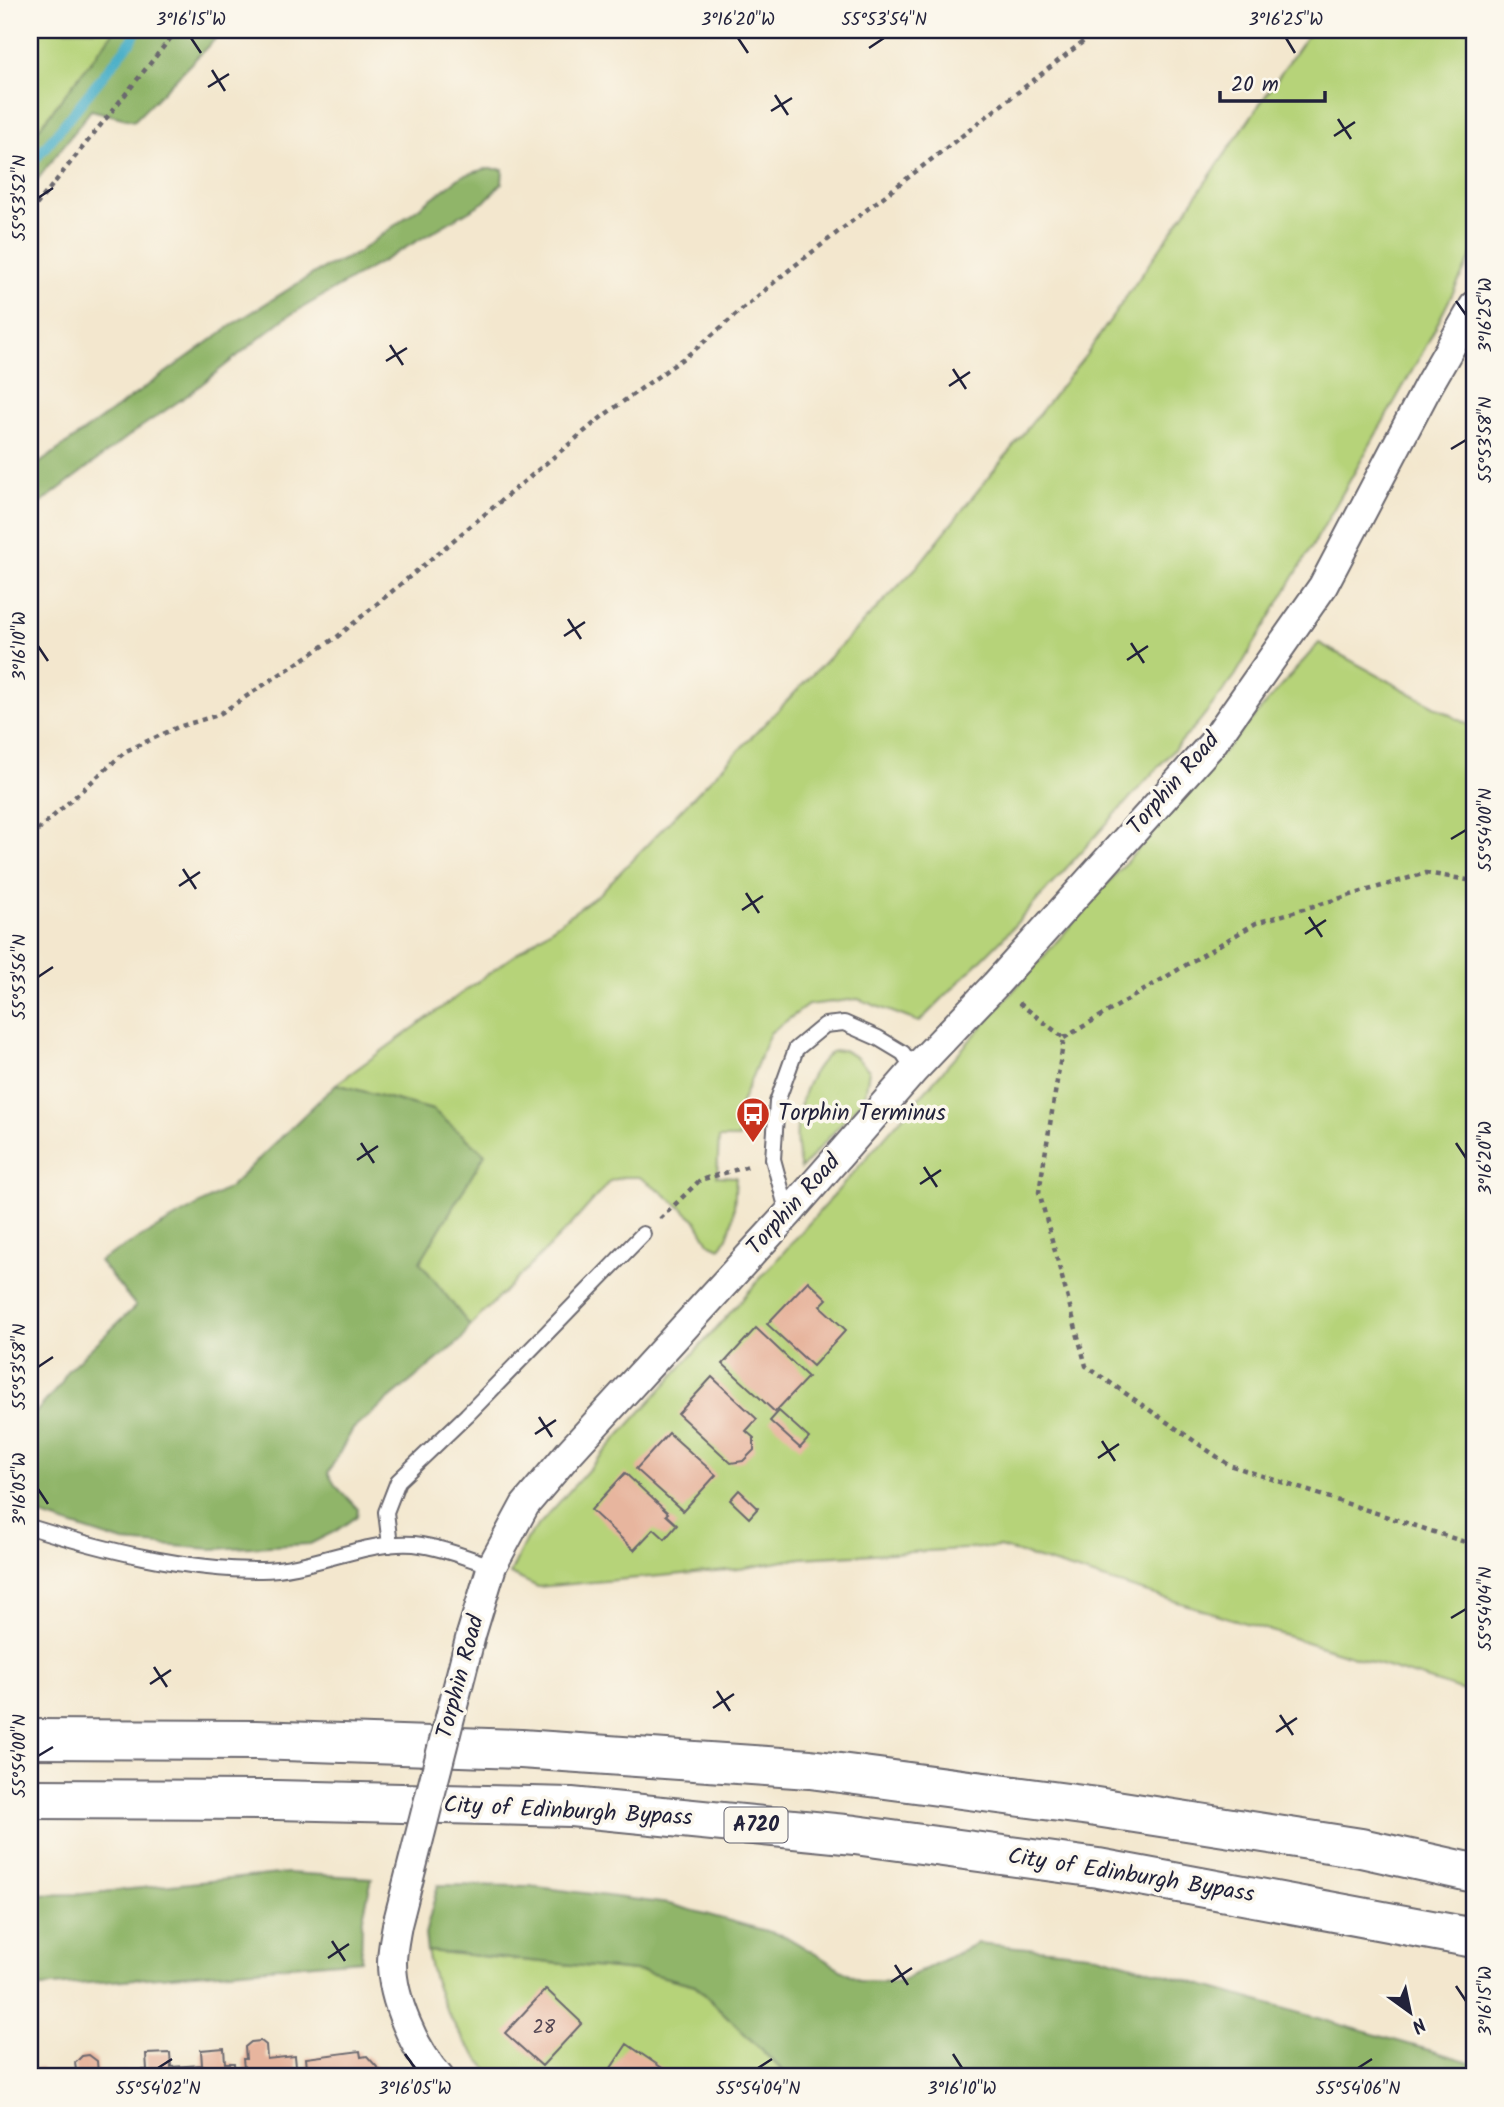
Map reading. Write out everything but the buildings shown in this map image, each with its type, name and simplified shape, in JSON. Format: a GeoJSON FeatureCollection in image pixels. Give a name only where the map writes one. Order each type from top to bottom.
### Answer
{"type":"FeatureCollection","features":[{"type":"Feature","properties":{"kind":"highway"},"geometry":{"type":"LineString","coordinates":[[30,1739],[254,1740],[508,1748],[810,1769],[1104,1808],[1362,1848],[1474,1873]]}},
{"type":"Feature","properties":{"kind":"highway","name":"City of Edinburgh Bypass"},"geometry":{"type":"LineString","coordinates":[[30,1799],[275,1800],[584,1808],[855,1835],[1098,1868],[1474,1938]]}},
{"type":"Feature","properties":{"kind":"street","name":"Torphin Road"},"geometry":{"type":"LineString","coordinates":[[439,2077],[414,2039],[399,2001],[392,1964],[397,1925],[471,1635],[492,1566],[525,1505],[914,1070],[995,985],[1203,754],[1323,586],[1428,386],[1474,306]]}},
{"type":"Feature","properties":{"kind":"lane"},"geometry":{"type":"LineString","coordinates":[[788,1214],[773,1159],[777,1102],[796,1049],[825,1025],[844,1023],[903,1053],[914,1070]]}},
{"type":"Feature","properties":{"kind":"lane"},"geometry":{"type":"LineString","coordinates":[[390,1545],[386,1512],[398,1481],[467,1415],[643,1234]]}},
{"type":"Feature","properties":{"kind":"lane"},"geometry":{"type":"LineString","coordinates":[[30,1527],[118,1552],[211,1566],[263,1570],[390,1545],[414,1545],[446,1551],[492,1566]]}},
{"type":"Feature","properties":{"kind":"path"},"geometry":{"type":"LineString","coordinates":[[30,213],[177,30]]}},
{"type":"Feature","properties":{"kind":"path"},"geometry":{"type":"LineString","coordinates":[[30,837],[126,751],[178,727],[218,715],[337,638],[604,416],[692,352],[784,274],[1098,30]]}},
{"type":"Feature","properties":{"kind":"path"},"geometry":{"type":"LineString","coordinates":[[1474,881],[1426,873],[1256,923],[1064,1038],[1039,1192],[1086,1366],[1229,1465],[1474,1545]]}},
{"type":"Feature","properties":{"kind":"path"},"geometry":{"type":"LineString","coordinates":[[995,985],[1064,1038]]}},
{"type":"Feature","properties":{"kind":"path"},"geometry":{"type":"LineString","coordinates":[[643,1234],[700,1180],[773,1159]]}},
{"type":"Feature","properties":{"kind":"green space"},"geometry":{"type":"Polygon","coordinates":[[[30,30],[115,30],[30,140],[30,30]]]}},
{"type":"Feature","properties":{"kind":"green space"},"geometry":{"type":"Polygon","coordinates":[[[115,30],[224,30],[134,121],[91,110],[30,189],[30,140],[115,30]]]}},
{"type":"Feature","properties":{"kind":"green space"},"geometry":{"type":"Polygon","coordinates":[[[1311,30],[1474,30],[1474,251],[1425,348],[1235,676],[1198,723],[1003,938],[919,1022],[858,999],[808,1005],[770,1033],[741,1103],[739,1138],[719,1138],[717,1176],[736,1177],[732,1224],[720,1248],[709,1243],[695,1219],[639,1177],[623,1177],[610,1181],[572,1224],[470,1326],[420,1262],[433,1110],[336,1084],[599,894],[916,568],[1086,355],[1311,30]]]}},
{"type":"Feature","properties":{"kind":"green space"},"geometry":{"type":"Polygon","coordinates":[[[485,169],[503,169],[502,183],[484,202],[285,318],[188,395],[138,429],[30,511],[30,470],[235,323],[318,271],[356,254],[462,176],[485,169]]]}},
{"type":"Feature","properties":{"kind":"green space"},"geometry":{"type":"Polygon","coordinates":[[[1319,643],[1474,728],[1474,1694],[1000,1547],[801,1558],[739,1569],[538,1587],[510,1574],[526,1539],[738,1304],[1319,643]]]}},
{"type":"Feature","properties":{"kind":"green space"},"geometry":{"type":"Polygon","coordinates":[[[843,1050],[856,1057],[869,1070],[865,1097],[801,1169],[797,1122],[805,1091],[820,1063],[831,1052],[843,1050]]]}},
{"type":"Feature","properties":{"kind":"green space"},"geometry":{"type":"Polygon","coordinates":[[[336,1084],[433,1110],[485,1154],[420,1262],[470,1326],[461,1340],[353,1429],[328,1473],[335,1485],[358,1509],[357,1516],[336,1531],[310,1544],[212,1549],[123,1542],[30,1512],[30,1419],[61,1384],[67,1371],[136,1306],[99,1261],[230,1187],[336,1084]]]}},
{"type":"Feature","properties":{"kind":"green space"},"geometry":{"type":"Polygon","coordinates":[[[288,1873],[372,1878],[362,1922],[361,1960],[30,1988],[30,1895],[83,1894],[288,1873]]]}},
{"type":"Feature","properties":{"kind":"green space"},"geometry":{"type":"Polygon","coordinates":[[[438,1885],[530,1886],[669,1904],[785,1936],[861,1981],[899,1982],[977,1943],[1098,1955],[1474,2063],[1474,2077],[789,2077],[695,1985],[645,1972],[427,1951],[425,1934],[438,1885]]]}},
{"type":"Feature","properties":{"kind":"green space"},"geometry":{"type":"Polygon","coordinates":[[[427,1951],[645,1972],[695,1985],[789,2077],[495,2077],[470,2049],[451,2019],[436,1987],[427,1951]]]}},
{"type":"Feature","properties":{"kind":"waterway"},"geometry":{"type":"LineString","coordinates":[[30,166],[132,40],[137,30]]}},
{"type":"Feature","properties":{"kind":"place","name":"Torphin Terminus"},"geometry":{"type":"Point","coordinates":[753,1144]}}]}
